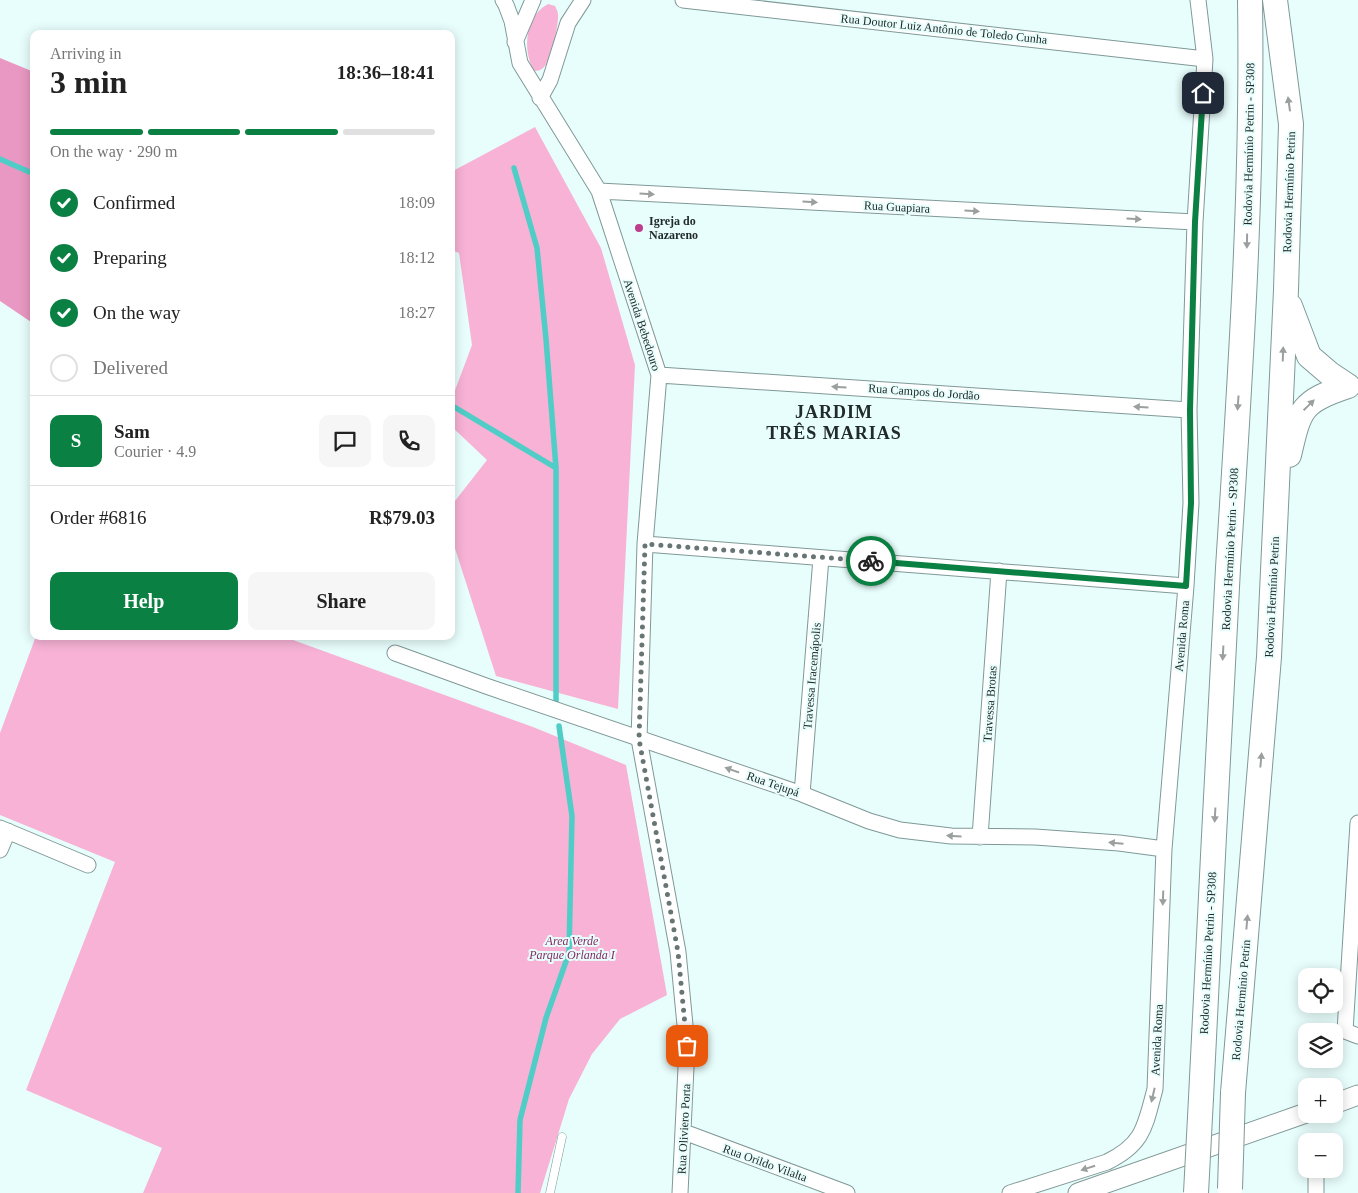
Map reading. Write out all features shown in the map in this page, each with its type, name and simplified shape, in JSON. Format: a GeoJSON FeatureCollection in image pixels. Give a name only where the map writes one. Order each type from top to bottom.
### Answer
{"type":"FeatureCollection","features":[{"type":"Feature","properties":{"kind":"main road","name":"Rodovia Hermínio Petrin - SP308"},"geometry":{"type":"LineString","coordinates":[[1196,1193],[1225,625],[1246,286],[1251,51],[1250,0]]}},
{"type":"Feature","properties":{"kind":"main road","name":"Rodovia Hermínio Petrin"},"geometry":{"type":"LineString","coordinates":[[1230,1191],[1233,1093],[1269,657],[1286,290],[1291,124],[1275,0]]}},
{"type":"Feature","properties":{"kind":"main road"},"geometry":{"type":"LineString","coordinates":[[1286,290],[1309,356],[1330,374],[1353,387]]}},
{"type":"Feature","properties":{"kind":"main road"},"geometry":{"type":"LineString","coordinates":[[1276,518],[1299,416],[1309,404],[1322,395],[1353,387]]}},
{"type":"Feature","properties":{"kind":"street","name":"Avenida Bebedouro"},"geometry":{"type":"LineString","coordinates":[[503,0],[512,21],[520,63],[599,191],[659,375],[645,544],[639,739]]}},
{"type":"Feature","properties":{"kind":"street"},"geometry":{"type":"LineString","coordinates":[[515,42],[533,0]]}},
{"type":"Feature","properties":{"kind":"street"},"geometry":{"type":"LineString","coordinates":[[540,98],[550,80],[568,23],[583,0]]}},
{"type":"Feature","properties":{"kind":"street","name":"Rua Doutor Luiz Antônio de Toledo Cunha"},"geometry":{"type":"LineString","coordinates":[[683,0],[1205,58]]}},
{"type":"Feature","properties":{"kind":"street","name":"Avenida Roma"},"geometry":{"type":"LineString","coordinates":[[1010,1193],[1106,1162],[1120,1155],[1139,1139],[1155,1089],[1164,849],[1191,503],[1190,410],[1195,222],[1205,58],[1198,0]]}},
{"type":"Feature","properties":{"kind":"street","name":"Rua Guapiara"},"geometry":{"type":"LineString","coordinates":[[599,191],[1195,222]]}},
{"type":"Feature","properties":{"kind":"street","name":"Rua Campos do Jordão"},"geometry":{"type":"LineString","coordinates":[[659,375],[1190,410]]}},
{"type":"Feature","properties":{"kind":"street"},"geometry":{"type":"LineString","coordinates":[[645,544],[1186,586]]}},
{"type":"Feature","properties":{"kind":"street","name":"Travessa Iracemápolis"},"geometry":{"type":"LineString","coordinates":[[802,794],[822,558]]}},
{"type":"Feature","properties":{"kind":"street","name":"Travessa Brotas"},"geometry":{"type":"LineString","coordinates":[[980,837],[999,571]]}},
{"type":"Feature","properties":{"kind":"street","name":"Rua Tejupá"},"geometry":{"type":"LineString","coordinates":[[395,653],[802,794],[843,812],[900,830],[951,836],[1035,837],[1119,842],[1164,849]]}},
{"type":"Feature","properties":{"kind":"street","name":"Rua Oliviero Porta"},"geometry":{"type":"LineString","coordinates":[[639,739],[678,952],[687,1046],[680,1193]]}},
{"type":"Feature","properties":{"kind":"street"},"geometry":{"type":"LineString","coordinates":[[1352,1034],[1358,823]]}},
{"type":"Feature","properties":{"kind":"street"},"geometry":{"type":"LineString","coordinates":[[0,850],[4,830],[88,865]]}},
{"type":"Feature","properties":{"kind":"street"},"geometry":{"type":"LineString","coordinates":[[1343,1101],[1358,1095]]}},
{"type":"Feature","properties":{"kind":"street"},"geometry":{"type":"LineString","coordinates":[[1078,1193],[1298,1117]]}},
{"type":"Feature","properties":{"kind":"street","name":"Rua Orildo Vilalta"},"geometry":{"type":"LineString","coordinates":[[684,1132],[847,1193]]}},
{"type":"Feature","properties":{"kind":"street"},"geometry":{"type":"LineString","coordinates":[[1316,1178],[1316,1193]]}},
{"type":"Feature","properties":{"kind":"lane"},"geometry":{"type":"LineString","coordinates":[[550,1193],[562,1137]]}},
{"type":"Feature","properties":{"kind":"green space"},"geometry":{"type":"Polygon","coordinates":[[[548,4],[555,6],[558,12],[556,33],[547,63],[542,69],[534,71],[528,53],[528,34],[534,17],[540,9],[548,4]]]}},
{"type":"Feature","properties":{"kind":"green space"},"geometry":{"type":"Polygon","coordinates":[[[535,127],[601,248],[635,365],[618,709],[496,676],[455,548],[455,501],[487,460],[455,430],[455,390],[472,345],[459,253],[455,252],[455,170],[535,127]]]}},
{"type":"Feature","properties":{"kind":"green space","name":"Area Verde Parque Orlanda I"},"geometry":{"type":"Polygon","coordinates":[[[35,640],[293,640],[533,727],[626,765],[667,995],[620,1019],[592,1054],[569,1099],[540,1193],[143,1193],[162,1148],[26,1090],[115,862],[0,815],[0,733],[35,640]]]}},
{"type":"Feature","properties":{"kind":"shaded area"},"geometry":{"type":"Polygon","coordinates":[[[0,58],[30,70],[30,321],[0,301],[0,58]]]}},
{"type":"Feature","properties":{"kind":"waterway"},"geometry":{"type":"LineString","coordinates":[[0,159],[30,172]]}},
{"type":"Feature","properties":{"kind":"waterway"},"geometry":{"type":"LineString","coordinates":[[514,168],[537,248],[546,339],[556,468],[556,709]]}},
{"type":"Feature","properties":{"kind":"waterway"},"geometry":{"type":"LineString","coordinates":[[455,407],[556,468]]}},
{"type":"Feature","properties":{"kind":"waterway"},"geometry":{"type":"LineString","coordinates":[[518,1193],[520,1120],[546,1018],[569,953],[572,816],[559,726]]}},
{"type":"Feature","properties":{"kind":"way so far"},"geometry":{"type":"LineString","coordinates":[[687,1046],[678,952],[639,739],[645,544],[871,561]]}},
{"type":"Feature","properties":{"kind":"place","name":"Igreja do Nazareno"},"geometry":{"type":"Point","coordinates":[639,228]}},
{"type":"Feature","properties":{"kind":"district","name":"JARDIM TRÊS MARIAS"},"geometry":{"type":"Point","coordinates":[834,422]}},
{"type":"Feature","properties":{"kind":"route"},"geometry":{"type":"LineString","coordinates":[[871,561],[1186,586],[1191,503],[1190,410],[1195,222],[1203,93]]}}]}
